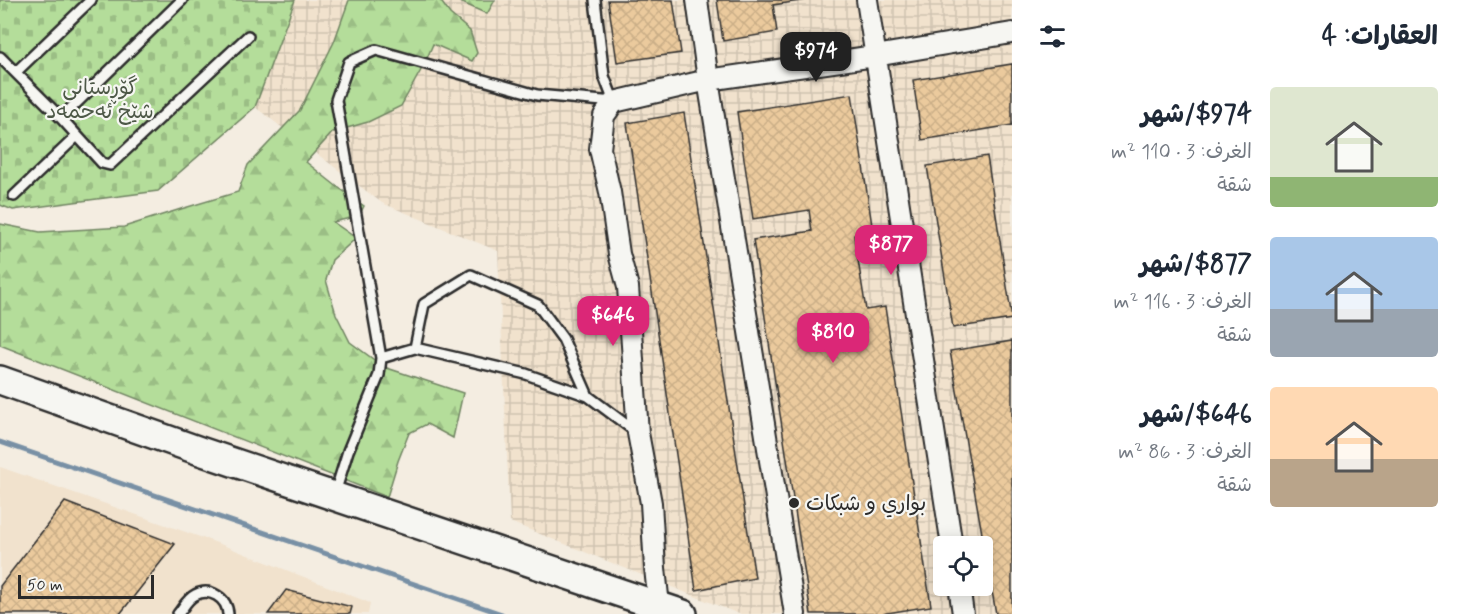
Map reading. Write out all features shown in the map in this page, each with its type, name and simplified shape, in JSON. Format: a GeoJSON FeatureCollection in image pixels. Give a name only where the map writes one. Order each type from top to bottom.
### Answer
{"type":"FeatureCollection","features":[{"type":"Feature","properties":{"kind":"street"},"geometry":{"type":"LineString","coordinates":[[697,0],[795,614]]}},
{"type":"Feature","properties":{"kind":"street"},"geometry":{"type":"LineString","coordinates":[[867,0],[950,536]]}},
{"type":"Feature","properties":{"kind":"street"},"geometry":{"type":"LineString","coordinates":[[671,610],[655,568],[651,503],[638,433],[628,287],[619,254],[610,192],[600,149],[604,116],[614,102],[708,80],[1012,33]]}},
{"type":"Feature","properties":{"kind":"street"},"geometry":{"type":"LineString","coordinates":[[0,380],[200,451],[671,610]]}},
{"type":"Feature","properties":{"kind":"street"},"geometry":{"type":"LineString","coordinates":[[960,596],[963,614]]}},
{"type":"Feature","properties":{"kind":"lane"},"geometry":{"type":"LineString","coordinates":[[16,72],[91,0]]}},
{"type":"Feature","properties":{"kind":"lane"},"geometry":{"type":"LineString","coordinates":[[61,118],[182,0]]}},
{"type":"Feature","properties":{"kind":"lane"},"geometry":{"type":"LineString","coordinates":[[334,496],[348,451],[379,375],[381,358],[336,100],[349,63],[376,50],[537,95],[614,102],[604,75],[595,0]]}},
{"type":"Feature","properties":{"kind":"lane"},"geometry":{"type":"LineString","coordinates":[[0,57],[102,163],[110,165],[248,36]]}},
{"type":"Feature","properties":{"kind":"lane"},"geometry":{"type":"LineString","coordinates":[[14,196],[77,136]]}},
{"type":"Feature","properties":{"kind":"lane"},"geometry":{"type":"LineString","coordinates":[[415,348],[424,304],[471,275],[538,305],[563,339],[588,396]]}},
{"type":"Feature","properties":{"kind":"lane"},"geometry":{"type":"LineString","coordinates":[[381,358],[415,348],[526,374],[588,396],[638,433]]}},
{"type":"Feature","properties":{"kind":"lane"},"geometry":{"type":"LineString","coordinates":[[178,614],[188,600],[202,592],[218,596],[224,601],[228,614]]}},
{"type":"Feature","properties":{"kind":"shaded area"},"geometry":{"type":"Polygon","coordinates":[[[295,0],[1012,0],[1012,614],[739,614],[510,522],[498,251],[382,203],[255,107],[295,0]]]}},
{"type":"Feature","properties":{"kind":"shaded area"},"geometry":{"type":"Polygon","coordinates":[[[0,467],[220,544],[370,603],[368,614],[0,614],[0,467]]]}},
{"type":"Feature","properties":{"kind":"green space","name":"گۆڕستانی شێخ ئەحمەد"},"geometry":{"type":"Polygon","coordinates":[[[0,0],[295,0],[255,107],[158,191],[13,210],[0,205],[0,0]]]}},
{"type":"Feature","properties":{"kind":"green space"},"geometry":{"type":"Polygon","coordinates":[[[349,0],[440,0],[450,14],[470,31],[477,53],[472,61],[433,44],[401,106],[368,122],[333,132],[306,162],[364,206],[359,216],[333,222],[356,238],[332,260],[326,280],[336,314],[350,342],[384,367],[463,393],[453,438],[427,424],[409,433],[387,497],[0,345],[0,224],[40,232],[124,227],[238,192],[248,165],[300,110],[334,42],[349,0]]]}},
{"type":"Feature","properties":{"kind":"green space"},"geometry":{"type":"Polygon","coordinates":[[[456,0],[495,0],[487,14],[456,0]]]}},
{"type":"Feature","properties":{"kind":"building"},"geometry":{"type":"Polygon","coordinates":[[[608,0],[673,0],[681,53],[617,62],[608,0]]]}},
{"type":"Feature","properties":{"kind":"building"},"geometry":{"type":"Polygon","coordinates":[[[717,0],[807,0],[773,5],[777,32],[723,41],[717,0]]]}},
{"type":"Feature","properties":{"kind":"building"},"geometry":{"type":"Polygon","coordinates":[[[1012,64],[1012,125],[922,140],[913,80],[1012,64]]]}},
{"type":"Feature","properties":{"kind":"building"},"geometry":{"type":"Polygon","coordinates":[[[852,94],[873,232],[854,235],[866,310],[885,307],[931,606],[881,614],[811,614],[753,240],[812,231],[809,210],[753,219],[737,112],[852,94]]]}},
{"type":"Feature","properties":{"kind":"building"},"geometry":{"type":"Polygon","coordinates":[[[684,113],[755,578],[696,590],[627,123],[684,113]]]}},
{"type":"Feature","properties":{"kind":"building"},"geometry":{"type":"Polygon","coordinates":[[[987,156],[1012,319],[953,328],[927,166],[987,156]]]}},
{"type":"Feature","properties":{"kind":"building"},"geometry":{"type":"Polygon","coordinates":[[[1012,341],[1012,614],[996,614],[993,596],[993,536],[982,536],[950,351],[1012,341]]]}},
{"type":"Feature","properties":{"kind":"building"},"geometry":{"type":"Polygon","coordinates":[[[65,502],[175,544],[120,614],[0,614],[0,586],[65,502]]]}},
{"type":"Feature","properties":{"kind":"building"},"geometry":{"type":"Polygon","coordinates":[[[286,590],[352,607],[350,614],[268,614],[286,590]]]}},
{"type":"Feature","properties":{"kind":"waterway"},"geometry":{"type":"LineString","coordinates":[[0,442],[502,614]]}},
{"type":"Feature","properties":{"kind":"place","name":"بواري و شبكات"},"geometry":{"type":"Point","coordinates":[794,503]}}]}
